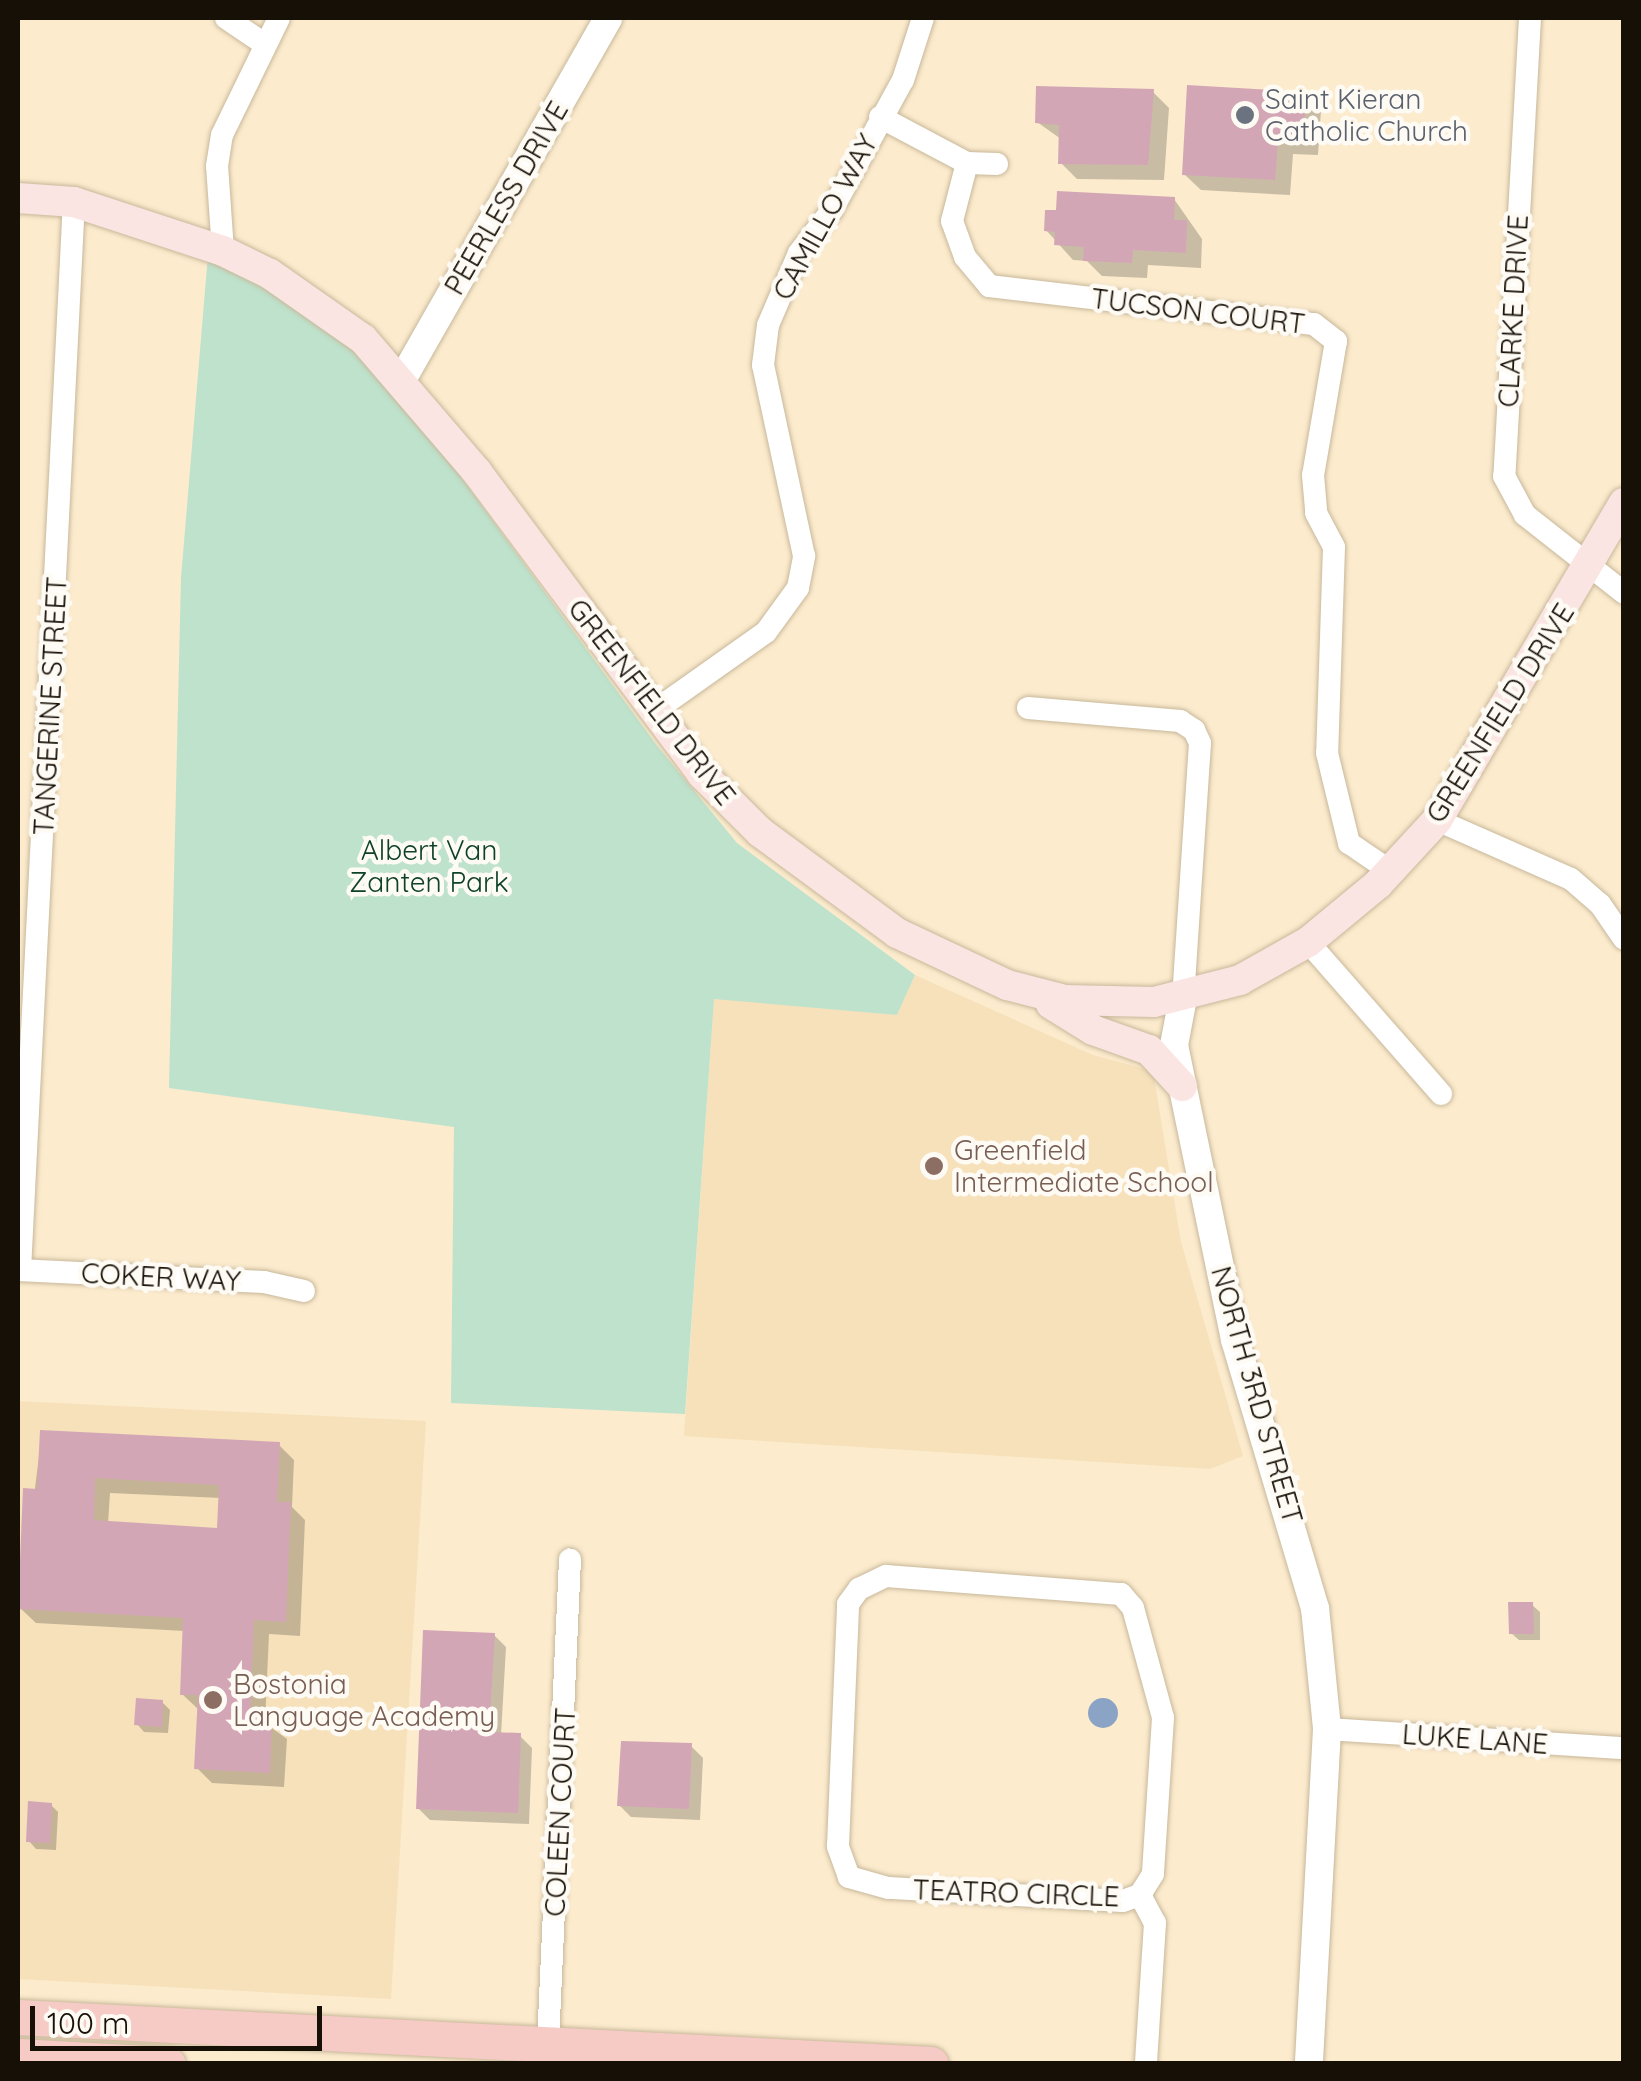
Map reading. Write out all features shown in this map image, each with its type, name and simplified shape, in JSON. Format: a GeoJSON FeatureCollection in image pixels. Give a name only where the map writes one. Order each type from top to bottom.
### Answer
{"type":"FeatureCollection","features":[{"type":"Feature","properties":{"kind":"main road","name":"GREENFIELD DRIVE"},"geometry":{"type":"LineString","coordinates":[[18,198],[74,202],[223,251],[270,274],[363,339],[403,378],[702,774],[818,880],[897,933],[1036,994],[1094,1004],[1184,998],[1240,980],[1308,942],[1390,871],[1437,820],[1624,503]]}},
{"type":"Feature","properties":{"kind":"main road"},"geometry":{"type":"LineString","coordinates":[[1036,994],[1092,1030],[1149,1050],[1182,1086]]}},
{"type":"Feature","properties":{"kind":"main road"},"geometry":{"type":"LineString","coordinates":[[18,2017],[547,2054],[931,2064]]}},
{"type":"Feature","properties":{"kind":"main road"},"geometry":{"type":"LineString","coordinates":[[18,2056],[168,2064]]}},
{"type":"Feature","properties":{"kind":"street"},"geometry":{"type":"LineString","coordinates":[[226,18],[263,43]]}},
{"type":"Feature","properties":{"kind":"street"},"geometry":{"type":"LineString","coordinates":[[223,251],[217,166],[222,135],[263,43],[279,18]]}},
{"type":"Feature","properties":{"kind":"street","name":"PEERLESS DRIVE"},"geometry":{"type":"LineString","coordinates":[[403,378],[608,18]]}},
{"type":"Feature","properties":{"kind":"street","name":"CAMILLO WAY"},"geometry":{"type":"LineString","coordinates":[[653,712],[766,632],[798,588],[804,556],[764,365],[768,326],[789,270],[832,210],[902,80],[923,18]]}},
{"type":"Feature","properties":{"kind":"street","name":"CLARKE DRIVE"},"geometry":{"type":"LineString","coordinates":[[1530,18],[1504,476],[1525,515],[1624,593]]}},
{"type":"Feature","properties":{"kind":"street"},"geometry":{"type":"LineString","coordinates":[[880,117],[968,163],[997,164]]}},
{"type":"Feature","properties":{"kind":"street","name":"TUCSON COURT"},"geometry":{"type":"LineString","coordinates":[[968,163],[952,221],[964,258],[989,286],[1314,324],[1336,341],[1314,475],[1316,513],[1334,547],[1327,753],[1349,843],[1390,871]]}},
{"type":"Feature","properties":{"kind":"street","name":"TANGERINE STREET"},"geometry":{"type":"LineString","coordinates":[[19,1270],[27,985],[74,202]]}},
{"type":"Feature","properties":{"kind":"street","name":"NORTH 3RD STREET"},"geometry":{"type":"LineString","coordinates":[[1028,708],[1163,719],[1194,730],[1200,744],[1184,998],[1174,1045],[1235,1340],[1315,1608],[1327,1729],[1309,2064]]}},
{"type":"Feature","properties":{"kind":"street"},"geometry":{"type":"LineString","coordinates":[[1437,820],[1571,879],[1600,904],[1624,939]]}},
{"type":"Feature","properties":{"kind":"street"},"geometry":{"type":"LineString","coordinates":[[1308,942],[1440,1094]]}},
{"type":"Feature","properties":{"kind":"street","name":"COKER WAY"},"geometry":{"type":"LineString","coordinates":[[19,1270],[264,1282],[304,1291]]}},
{"type":"Feature","properties":{"kind":"street","name":"COLEEN COURT"},"geometry":{"type":"LineString","coordinates":[[547,2054],[570,1560]]}},
{"type":"Feature","properties":{"kind":"street","name":"TEATRO CIRCLE"},"geometry":{"type":"LineString","coordinates":[[886,1576],[1121,1594],[1133,1608],[1163,1718],[1152,1874],[1140,1895],[1123,1901],[888,1888],[849,1877],[838,1846],[848,1604],[860,1589],[886,1576]]}},
{"type":"Feature","properties":{"kind":"street","name":"LUKE LANE"},"geometry":{"type":"LineString","coordinates":[[1327,1729],[1624,1748]]}},
{"type":"Feature","properties":{"kind":"street"},"geometry":{"type":"LineString","coordinates":[[1140,1895],[1155,1923],[1146,2064]]}},
{"type":"Feature","properties":{"kind":"street"},"geometry":{"type":"LineString","coordinates":[[101,2062],[102,2021]]}},
{"type":"Feature","properties":{"kind":"shaded area","name":"Greenfield Intermediate School"},"geometry":{"type":"Polygon","coordinates":[[[915,975],[1093,1055],[1153,1071],[1181,1242],[1243,1456],[1210,1469],[684,1436],[714,998],[897,1015],[915,975]]]}},
{"type":"Feature","properties":{"kind":"shaded area","name":"Bostonia Language Academy"},"geometry":{"type":"Polygon","coordinates":[[[18,1401],[426,1421],[391,1999],[18,1979],[18,1401]]]}},
{"type":"Feature","properties":{"kind":"green space","name":"Albert Van Zanten Park"},"geometry":{"type":"Polygon","coordinates":[[[208,255],[257,279],[352,348],[410,407],[655,743],[737,843],[915,975],[897,1015],[714,999],[685,1414],[451,1403],[454,1127],[169,1088],[181,578],[208,255]]]}},
{"type":"Feature","properties":{"kind":"water"},"geometry":{"type":"Polygon","coordinates":[[[1103,1698],[1117,1707],[1118,1713],[1109,1727],[1103,1728],[1089,1719],[1088,1713],[1097,1699],[1103,1698]]]}},
{"type":"Feature","properties":{"kind":"building","name":"Saint Kieran Catholic Church"},"geometry":{"type":"Polygon","coordinates":[[[1187,85],[1306,92],[1303,140],[1278,139],[1275,180],[1182,175],[1187,85]]]}},
{"type":"Feature","properties":{"kind":"building"},"geometry":{"type":"Polygon","coordinates":[[[1036,86],[1154,89],[1148,165],[1058,164],[1059,125],[1035,123],[1036,86]]]}},
{"type":"Feature","properties":{"kind":"building"},"geometry":{"type":"Polygon","coordinates":[[[1057,191],[1175,197],[1174,220],[1187,220],[1186,253],[1133,250],[1132,263],[1083,261],[1084,247],[1054,245],[1055,232],[1044,231],[1045,210],[1056,210],[1057,191]]]}},
{"type":"Feature","properties":{"kind":"building"},"geometry":{"type":"Polygon","coordinates":[[[40,1430],[280,1442],[277,1502],[291,1502],[286,1622],[254,1620],[250,1720],[272,1721],[270,1773],[194,1769],[198,1695],[180,1695],[183,1618],[18,1609],[23,1488],[37,1489],[40,1430]],[[95,1478],[94,1520],[217,1528],[219,1485],[95,1478]]]}},
{"type":"Feature","properties":{"kind":"building"},"geometry":{"type":"Polygon","coordinates":[[[1508,1602],[1533,1602],[1534,1634],[1509,1634],[1508,1602]]]}},
{"type":"Feature","properties":{"kind":"building"},"geometry":{"type":"Polygon","coordinates":[[[423,1630],[495,1633],[489,1732],[521,1733],[518,1813],[416,1809],[423,1630]]]}},
{"type":"Feature","properties":{"kind":"building"},"geometry":{"type":"Polygon","coordinates":[[[136,1698],[163,1700],[162,1727],[134,1725],[136,1698]]]}},
{"type":"Feature","properties":{"kind":"building"},"geometry":{"type":"Polygon","coordinates":[[[621,1741],[692,1743],[689,1809],[617,1806],[621,1741]]]}},
{"type":"Feature","properties":{"kind":"building"},"geometry":{"type":"Polygon","coordinates":[[[28,1801],[52,1803],[50,1843],[26,1842],[28,1801]]]}},
{"type":"Feature","properties":{"kind":"place","name":"Saint Kieran Catholic Church"},"geometry":{"type":"Point","coordinates":[1245,115]}},
{"type":"Feature","properties":{"kind":"place","name":"Greenfield Intermediate School"},"geometry":{"type":"Point","coordinates":[934,1166]}},
{"type":"Feature","properties":{"kind":"place","name":"Bostonia Language Academy"},"geometry":{"type":"Point","coordinates":[213,1700]}}]}
